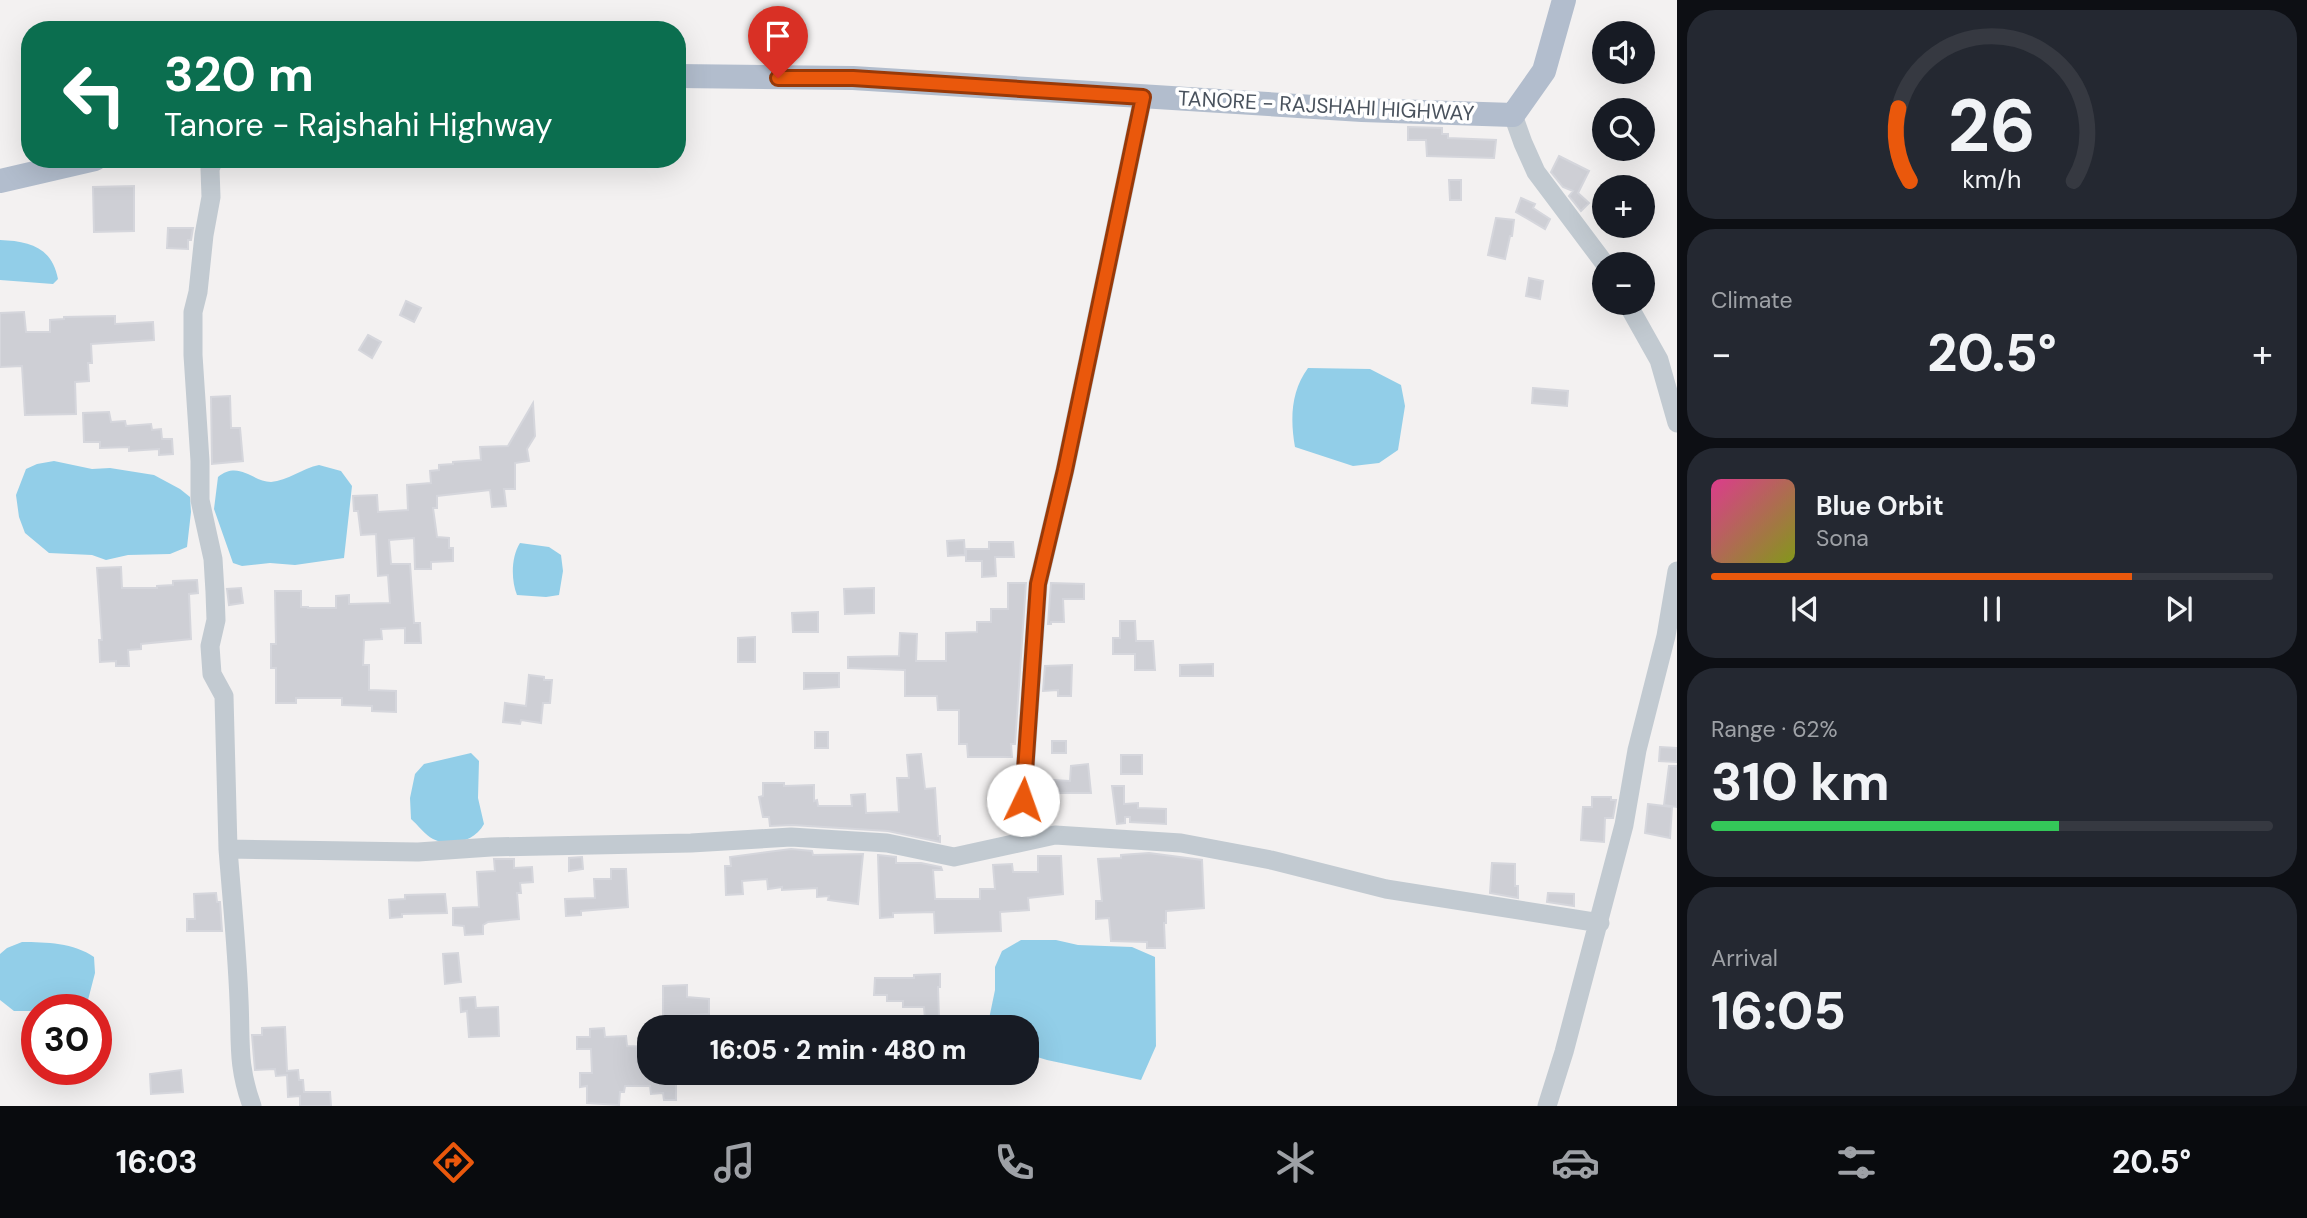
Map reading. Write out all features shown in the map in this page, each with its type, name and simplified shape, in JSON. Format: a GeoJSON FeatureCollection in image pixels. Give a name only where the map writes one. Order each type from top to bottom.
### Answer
{"type":"FeatureCollection","features":[{"type":"Feature","properties":{"kind":"main road"},"geometry":{"type":"LineString","coordinates":[[1513,115],[1544,71],[1564,0]]}},
{"type":"Feature","properties":{"kind":"main road","name":"TANORE - RAJSHAHI HIGHWAY"},"geometry":{"type":"LineString","coordinates":[[686,76],[853,78],[1362,110],[1513,115]]}},
{"type":"Feature","properties":{"kind":"main road"},"geometry":{"type":"LineString","coordinates":[[0,181],[56,168]]}},
{"type":"Feature","properties":{"kind":"street"},"geometry":{"type":"LineString","coordinates":[[1027,841],[1023,800],[1038,584],[1065,470],[1143,97]]}},
{"type":"Feature","properties":{"kind":"street"},"geometry":{"type":"LineString","coordinates":[[1513,115],[1536,172],[1596,252]]}},
{"type":"Feature","properties":{"kind":"street"},"geometry":{"type":"LineString","coordinates":[[210,168],[211,197],[193,312],[192,347],[200,500],[213,559],[216,620],[210,646],[212,674],[223,696],[228,849],[240,1002],[239,1051],[242,1079],[252,1106]]}},
{"type":"Feature","properties":{"kind":"street"},"geometry":{"type":"LineString","coordinates":[[1634,315],[1659,360],[1677,423]]}},
{"type":"Feature","properties":{"kind":"street"},"geometry":{"type":"LineString","coordinates":[[1547,1106],[1600,923],[1624,825],[1637,750],[1666,636],[1677,571]]}},
{"type":"Feature","properties":{"kind":"street"},"geometry":{"type":"LineString","coordinates":[[228,849],[418,852],[791,837],[887,843],[954,857],[1055,835],[1181,843],[1271,860],[1386,889],[1600,923]]}},
{"type":"Feature","properties":{"kind":"water"},"geometry":{"type":"Polygon","coordinates":[[[0,240],[30,244],[38,248],[50,260],[58,279],[53,284],[0,280],[0,240]]]}},
{"type":"Feature","properties":{"kind":"water"},"geometry":{"type":"Polygon","coordinates":[[[1308,368],[1370,369],[1401,385],[1405,406],[1398,450],[1379,463],[1353,466],[1295,447],[1293,406],[1298,386],[1308,368]]]}},
{"type":"Feature","properties":{"kind":"water"},"geometry":{"type":"Polygon","coordinates":[[[54,461],[92,469],[110,468],[154,475],[180,489],[190,497],[187,547],[170,554],[128,555],[106,560],[92,555],[49,553],[25,533],[19,517],[16,495],[26,469],[54,461]]]}},
{"type":"Feature","properties":{"kind":"water"},"geometry":{"type":"Polygon","coordinates":[[[319,465],[341,471],[352,486],[344,558],[295,565],[270,563],[242,566],[233,563],[214,509],[218,477],[226,472],[239,471],[271,482],[319,465]]]}},
{"type":"Feature","properties":{"kind":"water"},"geometry":{"type":"Polygon","coordinates":[[[520,543],[549,547],[561,555],[563,571],[559,595],[517,595],[513,569],[520,543]]]}},
{"type":"Feature","properties":{"kind":"water"},"geometry":{"type":"Polygon","coordinates":[[[471,753],[479,761],[478,798],[484,824],[469,839],[455,843],[440,842],[424,832],[411,819],[410,798],[415,774],[424,764],[471,753]]]}},
{"type":"Feature","properties":{"kind":"water"},"geometry":{"type":"Polygon","coordinates":[[[1021,940],[1056,940],[1078,945],[1132,947],[1155,957],[1156,1046],[1141,1080],[1039,1058],[1039,1015],[990,1015],[995,990],[995,967],[1002,951],[1021,940]]]}},
{"type":"Feature","properties":{"kind":"water"},"geometry":{"type":"Polygon","coordinates":[[[22,942],[50,943],[86,952],[94,957],[95,973],[90,994],[21,994],[21,1011],[14,1011],[0,1000],[0,954],[22,942]]]}},
{"type":"Feature","properties":{"kind":"building"},"geometry":{"type":"Polygon","coordinates":[[[1408,127],[1442,128],[1442,134],[1448,134],[1448,138],[1496,140],[1494,158],[1427,156],[1426,140],[1408,140],[1408,127]]]}},
{"type":"Feature","properties":{"kind":"building"},"geometry":{"type":"Polygon","coordinates":[[[1559,156],[1589,171],[1578,193],[1589,203],[1581,211],[1569,196],[1573,191],[1563,187],[1551,172],[1559,156]]]}},
{"type":"Feature","properties":{"kind":"building"},"geometry":{"type":"Polygon","coordinates":[[[1449,180],[1461,180],[1461,200],[1450,200],[1449,180]]]}},
{"type":"Feature","properties":{"kind":"building"},"geometry":{"type":"Polygon","coordinates":[[[134,186],[134,231],[94,232],[93,187],[134,186]]]}},
{"type":"Feature","properties":{"kind":"building"},"geometry":{"type":"Polygon","coordinates":[[[1521,198],[1535,204],[1533,208],[1550,219],[1545,229],[1516,212],[1521,198]]]}},
{"type":"Feature","properties":{"kind":"building"},"geometry":{"type":"Polygon","coordinates":[[[1496,218],[1514,220],[1505,259],[1488,255],[1496,218]]]}},
{"type":"Feature","properties":{"kind":"building"},"geometry":{"type":"Polygon","coordinates":[[[168,228],[193,228],[188,249],[167,248],[168,228]]]}},
{"type":"Feature","properties":{"kind":"building"},"geometry":{"type":"Polygon","coordinates":[[[1529,278],[1543,281],[1540,299],[1526,296],[1529,278]]]}},
{"type":"Feature","properties":{"kind":"building"},"geometry":{"type":"Polygon","coordinates":[[[406,301],[421,308],[414,322],[400,315],[406,301]]]}},
{"type":"Feature","properties":{"kind":"building"},"geometry":{"type":"Polygon","coordinates":[[[24,312],[26,332],[50,332],[50,320],[64,317],[115,316],[115,324],[153,322],[154,340],[91,344],[89,381],[75,382],[76,414],[25,415],[22,366],[0,367],[0,313],[24,312]]]}},
{"type":"Feature","properties":{"kind":"building"},"geometry":{"type":"Polygon","coordinates":[[[368,335],[381,342],[372,358],[359,350],[368,335]]]}},
{"type":"Feature","properties":{"kind":"building"},"geometry":{"type":"Polygon","coordinates":[[[1533,388],[1568,391],[1567,406],[1532,403],[1533,388]]]}},
{"type":"Feature","properties":{"kind":"building"},"geometry":{"type":"Polygon","coordinates":[[[230,396],[231,428],[240,428],[243,461],[212,464],[211,397],[230,396]]]}},
{"type":"Feature","properties":{"kind":"building"},"geometry":{"type":"Polygon","coordinates":[[[533,403],[535,436],[527,449],[529,461],[515,463],[515,489],[504,489],[506,506],[492,507],[490,490],[437,496],[437,508],[433,508],[437,537],[449,538],[449,548],[453,548],[453,561],[431,562],[431,569],[415,569],[414,538],[389,540],[391,564],[410,564],[414,623],[420,623],[421,643],[405,643],[405,628],[381,629],[382,639],[364,640],[363,665],[369,665],[369,690],[396,691],[396,712],[372,711],[372,706],[342,705],[342,698],[296,698],[296,703],[276,703],[276,668],[271,668],[271,644],[276,644],[275,591],[301,591],[301,607],[308,608],[336,608],[336,596],[349,595],[349,604],[390,603],[388,575],[378,576],[376,534],[361,535],[353,496],[377,495],[378,512],[408,510],[407,485],[431,483],[430,471],[439,470],[439,465],[481,460],[480,447],[508,446],[533,403]]]}},
{"type":"Feature","properties":{"kind":"building"},"geometry":{"type":"Polygon","coordinates":[[[109,412],[111,422],[125,421],[126,426],[151,424],[152,430],[161,429],[162,439],[172,439],[173,454],[159,455],[159,449],[129,451],[129,447],[100,448],[100,442],[84,442],[83,413],[109,412]]]}},
{"type":"Feature","properties":{"kind":"building"},"geometry":{"type":"Polygon","coordinates":[[[964,540],[965,555],[948,556],[947,541],[964,540]]]}},
{"type":"Feature","properties":{"kind":"building"},"geometry":{"type":"Polygon","coordinates":[[[989,542],[1013,542],[1014,557],[995,557],[996,576],[982,577],[982,561],[966,561],[966,549],[989,549],[989,542]]]}},
{"type":"Feature","properties":{"kind":"building"},"geometry":{"type":"Polygon","coordinates":[[[121,567],[122,588],[157,588],[173,585],[173,581],[197,580],[198,593],[189,594],[191,639],[141,644],[141,649],[128,650],[129,666],[116,666],[116,661],[100,662],[99,640],[102,640],[97,568],[121,567]]]}},
{"type":"Feature","properties":{"kind":"building"},"geometry":{"type":"Polygon","coordinates":[[[1008,583],[1026,583],[1012,757],[968,757],[967,744],[959,744],[959,710],[938,710],[937,696],[905,696],[905,670],[848,668],[848,657],[899,656],[900,633],[917,634],[916,661],[946,661],[946,633],[977,632],[977,622],[991,622],[991,609],[1008,609],[1008,583]]]}},
{"type":"Feature","properties":{"kind":"building"},"geometry":{"type":"Polygon","coordinates":[[[1051,583],[1084,584],[1084,599],[1063,599],[1064,622],[1048,624],[1051,583]]]}},
{"type":"Feature","properties":{"kind":"building"},"geometry":{"type":"Polygon","coordinates":[[[241,588],[243,603],[229,605],[227,589],[241,588]]]}},
{"type":"Feature","properties":{"kind":"building"},"geometry":{"type":"Polygon","coordinates":[[[874,588],[874,613],[845,614],[844,589],[874,588]]]}},
{"type":"Feature","properties":{"kind":"building"},"geometry":{"type":"Polygon","coordinates":[[[818,612],[818,632],[793,632],[792,613],[818,612]]]}},
{"type":"Feature","properties":{"kind":"building"},"geometry":{"type":"Polygon","coordinates":[[[1120,621],[1135,621],[1136,641],[1153,641],[1155,670],[1135,670],[1135,654],[1113,654],[1113,638],[1120,638],[1120,621]]]}},
{"type":"Feature","properties":{"kind":"building"},"geometry":{"type":"Polygon","coordinates":[[[755,637],[755,662],[738,662],[738,638],[755,637]]]}},
{"type":"Feature","properties":{"kind":"building"},"geometry":{"type":"Polygon","coordinates":[[[1213,664],[1213,676],[1180,676],[1180,665],[1213,664]]]}},
{"type":"Feature","properties":{"kind":"building"},"geometry":{"type":"Polygon","coordinates":[[[1072,665],[1071,696],[1058,696],[1058,690],[1043,691],[1045,666],[1072,665]]]}},
{"type":"Feature","properties":{"kind":"building"},"geometry":{"type":"Polygon","coordinates":[[[804,673],[839,673],[839,687],[804,689],[804,673]]]}},
{"type":"Feature","properties":{"kind":"building"},"geometry":{"type":"Polygon","coordinates":[[[529,675],[552,680],[550,703],[543,703],[541,723],[521,720],[520,724],[503,722],[505,703],[526,706],[529,675]]]}},
{"type":"Feature","properties":{"kind":"building"},"geometry":{"type":"Polygon","coordinates":[[[815,732],[828,732],[828,748],[815,748],[815,732]]]}},
{"type":"Feature","properties":{"kind":"building"},"geometry":{"type":"Polygon","coordinates":[[[1052,741],[1066,741],[1066,753],[1052,753],[1052,741]]]}},
{"type":"Feature","properties":{"kind":"building"},"geometry":{"type":"Polygon","coordinates":[[[1660,747],[1677,748],[1677,762],[1659,761],[1660,747]]]}},
{"type":"Feature","properties":{"kind":"building"},"geometry":{"type":"Polygon","coordinates":[[[921,754],[925,789],[935,788],[940,842],[888,831],[770,826],[769,817],[763,817],[759,797],[763,796],[763,783],[784,783],[784,786],[814,785],[814,801],[817,800],[818,806],[852,806],[851,795],[865,794],[866,813],[899,812],[897,778],[909,778],[907,755],[921,754]]]}},
{"type":"Feature","properties":{"kind":"building"},"geometry":{"type":"Polygon","coordinates":[[[1121,755],[1142,755],[1142,774],[1121,774],[1121,755]]]}},
{"type":"Feature","properties":{"kind":"building"},"geometry":{"type":"Polygon","coordinates":[[[1088,764],[1091,793],[1036,796],[1037,779],[1070,781],[1071,766],[1088,764]]]}},
{"type":"Feature","properties":{"kind":"building"},"geometry":{"type":"Polygon","coordinates":[[[1669,766],[1677,766],[1677,807],[1664,805],[1669,766]]]}},
{"type":"Feature","properties":{"kind":"building"},"geometry":{"type":"Polygon","coordinates":[[[1112,786],[1124,786],[1124,804],[1138,803],[1138,808],[1166,809],[1166,824],[1130,822],[1130,817],[1125,817],[1125,823],[1117,824],[1112,786]]]}},
{"type":"Feature","properties":{"kind":"building"},"geometry":{"type":"Polygon","coordinates":[[[1592,797],[1611,797],[1611,800],[1616,800],[1613,818],[1605,818],[1604,842],[1581,840],[1583,807],[1592,807],[1592,797]]]}},
{"type":"Feature","properties":{"kind":"building"},"geometry":{"type":"Polygon","coordinates":[[[1648,804],[1672,807],[1670,838],[1645,833],[1648,804]]]}},
{"type":"Feature","properties":{"kind":"building"},"geometry":{"type":"Polygon","coordinates":[[[791,849],[812,851],[813,855],[863,854],[858,904],[828,900],[829,896],[817,897],[817,888],[768,889],[767,879],[742,881],[743,894],[726,895],[725,866],[731,866],[730,857],[791,849]]]}},
{"type":"Feature","properties":{"kind":"building"},"geometry":{"type":"Polygon","coordinates":[[[1149,853],[1202,860],[1204,908],[1166,911],[1165,948],[1147,948],[1147,942],[1111,941],[1109,918],[1096,919],[1096,901],[1102,901],[1098,859],[1149,853]]]}},
{"type":"Feature","properties":{"kind":"building"},"geometry":{"type":"Polygon","coordinates":[[[878,855],[896,857],[896,863],[921,863],[941,867],[942,870],[933,870],[935,899],[980,899],[980,889],[995,889],[993,865],[1012,864],[1013,872],[1038,872],[1038,856],[1061,856],[1063,894],[1028,898],[1029,910],[1000,912],[1001,931],[935,933],[934,912],[893,913],[893,917],[880,918],[878,855]]]}},
{"type":"Feature","properties":{"kind":"building"},"geometry":{"type":"Polygon","coordinates":[[[582,857],[583,869],[569,871],[569,858],[582,857]]]}},
{"type":"Feature","properties":{"kind":"building"},"geometry":{"type":"Polygon","coordinates":[[[494,859],[514,859],[514,868],[532,867],[533,882],[520,883],[521,893],[517,893],[519,919],[488,922],[483,925],[483,934],[465,935],[464,926],[453,925],[453,908],[479,907],[477,872],[495,871],[494,859]]]}},
{"type":"Feature","properties":{"kind":"building"},"geometry":{"type":"Polygon","coordinates":[[[1492,863],[1515,864],[1518,898],[1490,893],[1492,863]]]}},
{"type":"Feature","properties":{"kind":"building"},"geometry":{"type":"Polygon","coordinates":[[[611,869],[626,869],[628,907],[581,911],[581,915],[566,916],[565,899],[595,898],[594,879],[611,879],[611,869]]]}},
{"type":"Feature","properties":{"kind":"building"},"geometry":{"type":"Polygon","coordinates":[[[216,893],[217,902],[220,902],[222,931],[187,931],[187,919],[195,919],[194,894],[216,893]]]}},
{"type":"Feature","properties":{"kind":"building"},"geometry":{"type":"Polygon","coordinates":[[[1548,893],[1574,894],[1574,906],[1547,902],[1548,893]]]}},
{"type":"Feature","properties":{"kind":"building"},"geometry":{"type":"Polygon","coordinates":[[[445,894],[447,913],[402,914],[402,917],[390,918],[389,900],[405,899],[405,895],[445,894]]]}},
{"type":"Feature","properties":{"kind":"building"},"geometry":{"type":"Polygon","coordinates":[[[458,953],[461,982],[445,984],[443,954],[458,953]]]}},
{"type":"Feature","properties":{"kind":"building"},"geometry":{"type":"Polygon","coordinates":[[[940,974],[939,1015],[925,1015],[924,1007],[903,1007],[903,1001],[887,1001],[887,995],[874,995],[875,978],[914,978],[914,975],[940,974]]]}},
{"type":"Feature","properties":{"kind":"building"},"geometry":{"type":"Polygon","coordinates":[[[687,985],[687,997],[709,999],[709,1014],[663,1015],[663,986],[687,985]]]}},
{"type":"Feature","properties":{"kind":"building"},"geometry":{"type":"Polygon","coordinates":[[[475,997],[476,1008],[498,1007],[499,1036],[469,1037],[467,1011],[461,1012],[460,998],[475,997]]]}},
{"type":"Feature","properties":{"kind":"building"},"geometry":{"type":"Polygon","coordinates":[[[285,1027],[287,1071],[298,1070],[299,1080],[303,1080],[304,1092],[330,1092],[331,1106],[300,1106],[300,1096],[288,1097],[287,1075],[276,1076],[275,1069],[255,1070],[252,1035],[262,1035],[262,1028],[285,1027]]]}},
{"type":"Feature","properties":{"kind":"building"},"geometry":{"type":"Polygon","coordinates":[[[604,1028],[605,1037],[626,1036],[627,1046],[637,1046],[637,1085],[676,1085],[676,1100],[664,1100],[663,1093],[651,1094],[650,1086],[625,1086],[624,1092],[620,1092],[619,1105],[587,1103],[587,1086],[580,1087],[580,1073],[592,1073],[591,1049],[577,1049],[577,1037],[590,1037],[590,1029],[604,1028]]]}},
{"type":"Feature","properties":{"kind":"building"},"geometry":{"type":"Polygon","coordinates":[[[181,1070],[183,1092],[151,1094],[150,1074],[181,1070]]]}},
{"type":"Feature","properties":{"kind":"route"},"geometry":{"type":"LineString","coordinates":[[778,78],[853,78],[1143,97],[1065,470],[1038,584],[1023,800]]}}]}
